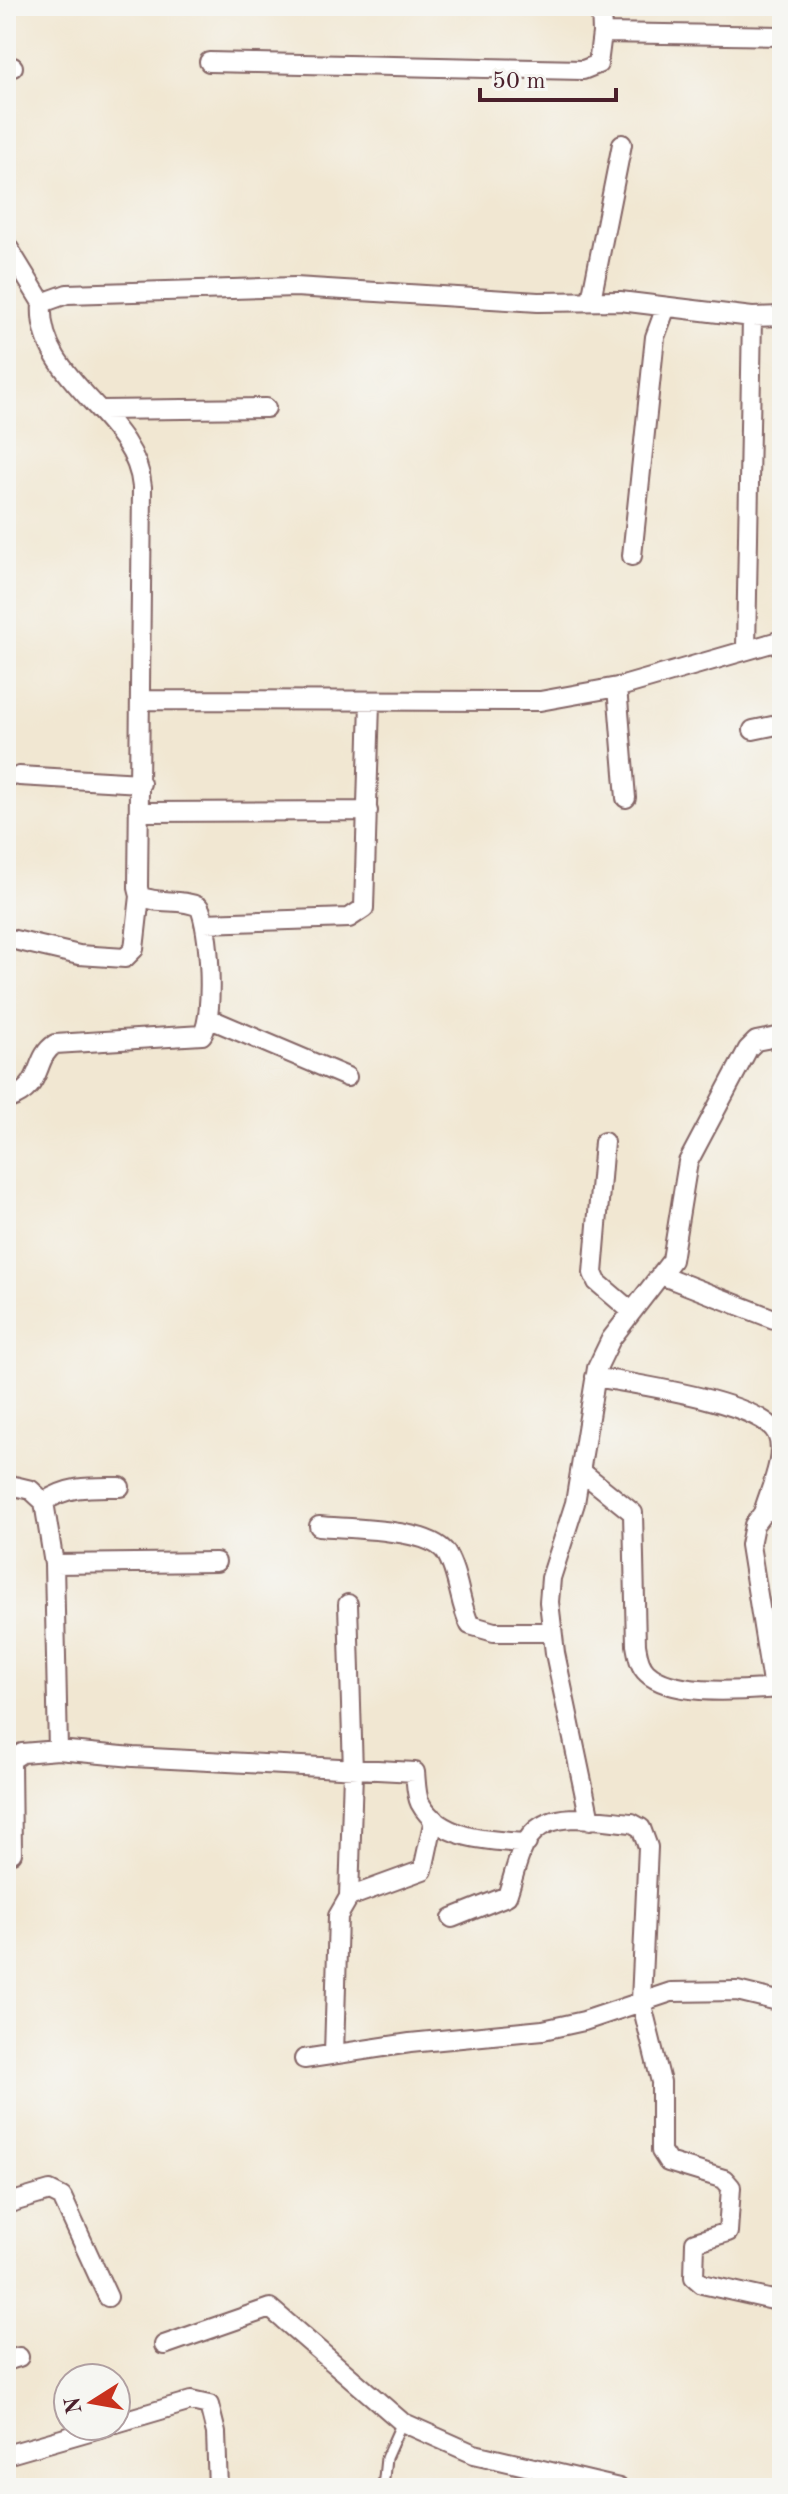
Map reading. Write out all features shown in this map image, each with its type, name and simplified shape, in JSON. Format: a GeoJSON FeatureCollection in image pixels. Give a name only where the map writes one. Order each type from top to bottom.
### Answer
{"type":"FeatureCollection","features":[{"type":"Feature","properties":{"kind":"street"},"geometry":{"type":"LineString","coordinates":[[209,62],[583,70],[598,64],[601,6]]}},
{"type":"Feature","properties":{"kind":"street"},"geometry":{"type":"LineString","coordinates":[[602,33],[782,36]]}},
{"type":"Feature","properties":{"kind":"street"},"geometry":{"type":"LineString","coordinates":[[591,300],[622,144]]}},
{"type":"Feature","properties":{"kind":"street"},"geometry":{"type":"LineString","coordinates":[[6,244],[42,303],[49,337],[67,374],[134,451],[141,473],[141,812],[137,877],[140,896],[134,949],[125,958],[79,955],[6,938]]}},
{"type":"Feature","properties":{"kind":"street"},"geometry":{"type":"LineString","coordinates":[[42,303],[67,294],[295,287],[538,302],[591,300],[752,317],[782,316]]}},
{"type":"Feature","properties":{"kind":"street"},"geometry":{"type":"LineString","coordinates":[[632,556],[655,337],[666,307]]}},
{"type":"Feature","properties":{"kind":"street"},"geometry":{"type":"LineString","coordinates":[[746,649],[752,317]]}},
{"type":"Feature","properties":{"kind":"street"},"geometry":{"type":"LineString","coordinates":[[101,410],[266,408]]}},
{"type":"Feature","properties":{"kind":"street"},"geometry":{"type":"LineString","coordinates":[[141,700],[540,701],[617,687],[782,640]]}},
{"type":"Feature","properties":{"kind":"street"},"geometry":{"type":"LineString","coordinates":[[617,687],[626,798]]}},
{"type":"Feature","properties":{"kind":"street"},"geometry":{"type":"LineString","coordinates":[[204,923],[359,914],[366,900],[370,702]]}},
{"type":"Feature","properties":{"kind":"street"},"geometry":{"type":"LineString","coordinates":[[753,730],[782,724]]}},
{"type":"Feature","properties":{"kind":"street"},"geometry":{"type":"LineString","coordinates":[[19,776],[141,783]]}},
{"type":"Feature","properties":{"kind":"street"},"geometry":{"type":"LineString","coordinates":[[141,812],[368,811]]}},
{"type":"Feature","properties":{"kind":"street"},"geometry":{"type":"LineString","coordinates":[[6,1100],[26,1091],[35,1080],[47,1049],[55,1044],[202,1035],[208,1018],[204,923],[199,907],[190,902],[153,901],[140,896]]}},
{"type":"Feature","properties":{"kind":"street"},"geometry":{"type":"LineString","coordinates":[[208,1018],[347,1077]]}},
{"type":"Feature","properties":{"kind":"street"},"geometry":{"type":"LineString","coordinates":[[590,1820],[573,1749],[552,1632],[551,1578],[582,1472],[595,1377],[611,1339],[661,1275],[675,1247],[680,1194],[688,1162],[748,1049],[756,1041],[782,1036]]}},
{"type":"Feature","properties":{"kind":"street"},"geometry":{"type":"LineString","coordinates":[[604,1142],[593,1273],[597,1282],[631,1311]]}},
{"type":"Feature","properties":{"kind":"street"},"geometry":{"type":"LineString","coordinates":[[661,1275],[774,1319]]}},
{"type":"Feature","properties":{"kind":"street"},"geometry":{"type":"LineString","coordinates":[[582,1472],[633,1513],[636,1645],[640,1665],[647,1674],[661,1683],[696,1689],[777,1688],[750,1565],[754,1525],[763,1513],[779,1447],[774,1418],[726,1404],[595,1377]]}},
{"type":"Feature","properties":{"kind":"street"},"geometry":{"type":"LineString","coordinates":[[6,1484],[31,1490],[44,1502],[54,1564],[58,1750]]}},
{"type":"Feature","properties":{"kind":"street"},"geometry":{"type":"LineString","coordinates":[[44,1502],[61,1491],[75,1487],[120,1487]]}},
{"type":"Feature","properties":{"kind":"street"},"geometry":{"type":"LineString","coordinates":[[763,1513],[782,1507]]}},
{"type":"Feature","properties":{"kind":"street"},"geometry":{"type":"LineString","coordinates":[[319,1526],[395,1533],[438,1544],[447,1555],[470,1625],[494,1632],[552,1632]]}},
{"type":"Feature","properties":{"kind":"street"},"geometry":{"type":"LineString","coordinates":[[54,1564],[216,1562]]}},
{"type":"Feature","properties":{"kind":"street"},"geometry":{"type":"LineString","coordinates":[[334,2054],[338,1916],[349,1897],[352,1769],[348,1604]]}},
{"type":"Feature","properties":{"kind":"street"},"geometry":{"type":"LineString","coordinates":[[12,1853],[11,1760],[22,1753],[58,1750],[415,1772],[419,1802],[434,1819],[468,1838],[527,1843]]}},
{"type":"Feature","properties":{"kind":"street"},"geometry":{"type":"LineString","coordinates":[[349,1897],[423,1870],[434,1819]]}},
{"type":"Feature","properties":{"kind":"street"},"geometry":{"type":"LineString","coordinates":[[452,1918],[507,1896],[533,1832],[559,1820],[632,1823],[646,1836],[641,2001],[661,2082],[663,2158],[724,2179],[731,2187],[728,2232],[695,2242],[694,2277],[702,2284],[782,2302]]}},
{"type":"Feature","properties":{"kind":"street"},"geometry":{"type":"LineString","coordinates":[[304,2059],[543,2030],[584,2021],[671,1992],[737,1991],[782,2002]]}},
{"type":"Feature","properties":{"kind":"street"},"geometry":{"type":"LineString","coordinates":[[6,2204],[50,2191],[62,2197],[108,2297]]}},
{"type":"Feature","properties":{"kind":"street"},"geometry":{"type":"LineString","coordinates":[[164,2345],[270,2308],[402,2422],[454,2448],[557,2480],[619,2488]]}},
{"type":"Feature","properties":{"kind":"street"},"geometry":{"type":"LineString","coordinates":[[132,2418],[191,2401],[209,2405],[216,2433],[218,2488]]}},
{"type":"Feature","properties":{"kind":"street"},"geometry":{"type":"LineString","coordinates":[[6,2455],[52,2442]]}},
{"type":"Feature","properties":{"kind":"lane"},"geometry":{"type":"LineString","coordinates":[[383,2488],[386,2458],[402,2422]]}}]}
